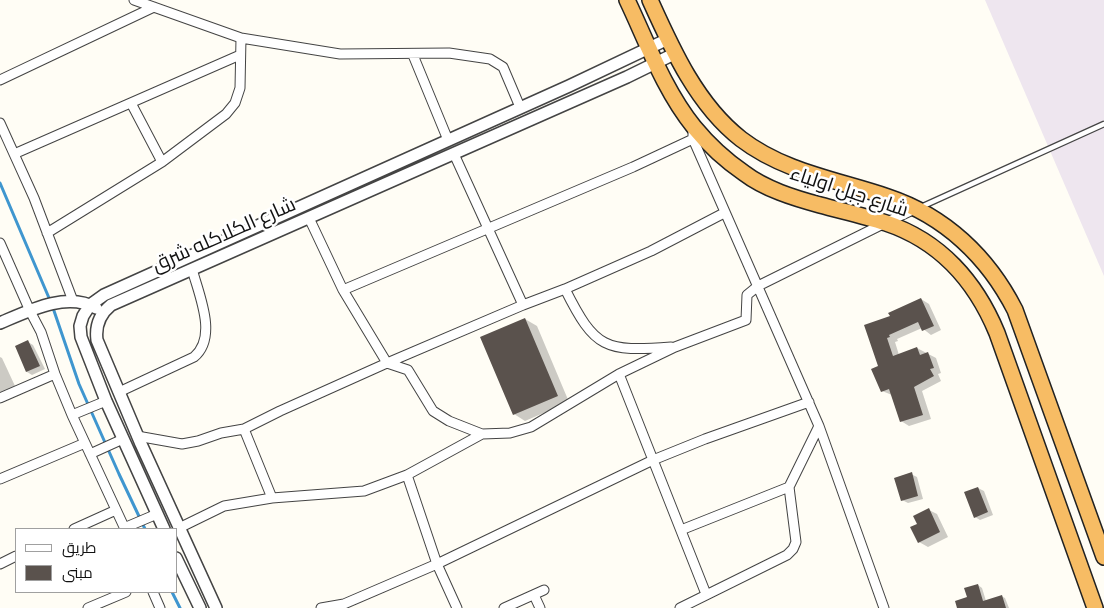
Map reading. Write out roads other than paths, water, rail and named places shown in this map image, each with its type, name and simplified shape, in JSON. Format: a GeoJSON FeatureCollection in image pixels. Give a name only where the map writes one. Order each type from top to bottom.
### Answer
{"type":"FeatureCollection","features":[{"type":"Feature","properties":{"kind":"highway","name":"شارع جبل اولياء"},"geometry":{"type":"LineString","coordinates":[[626,0],[693,132],[726,159],[746,174],[770,187],[804,201],[885,223],[913,234],[933,247],[966,278],[985,306],[997,333],[1095,608]]}},
{"type":"Feature","properties":{"kind":"highway","name":"شارع جبل اولياء"},"geometry":{"type":"LineString","coordinates":[[650,0],[668,39],[695,86],[721,121],[740,139],[779,163],[821,178],[887,196],[917,208],[939,221],[971,249],[995,275],[1018,317],[1104,557]]}},
{"type":"Feature","properties":{"kind":"street"},"geometry":{"type":"LineString","coordinates":[[134,0],[241,38],[340,54],[449,54],[490,59],[503,67],[520,107]]}},
{"type":"Feature","properties":{"kind":"street"},"geometry":{"type":"LineString","coordinates":[[0,80],[154,7]]}},
{"type":"Feature","properties":{"kind":"street"},"geometry":{"type":"LineString","coordinates":[[47,232],[162,162],[226,114],[235,103],[240,88],[241,38]]}},
{"type":"Feature","properties":{"kind":"street","name":"شارع الكلاكله شرق"},"geometry":{"type":"LineString","coordinates":[[90,305],[104,295],[668,39]]}},
{"type":"Feature","properties":{"kind":"street","name":"شارع الكلاكله شرق"},"geometry":{"type":"LineString","coordinates":[[102,312],[111,305],[454,154],[676,53]]}},
{"type":"Feature","properties":{"kind":"street"},"geometry":{"type":"LineString","coordinates":[[14,154],[240,55]]}},
{"type":"Feature","properties":{"kind":"street"},"geometry":{"type":"LineString","coordinates":[[413,55],[448,140]]}},
{"type":"Feature","properties":{"kind":"street"},"geometry":{"type":"LineString","coordinates":[[131,103],[162,162]]}},
{"type":"Feature","properties":{"kind":"street"},"geometry":{"type":"LineString","coordinates":[[0,123],[34,198],[73,301]]}},
{"type":"Feature","properties":{"kind":"street"},"geometry":{"type":"LineString","coordinates":[[343,290],[633,167],[693,132],[724,213],[819,426],[884,608]]}},
{"type":"Feature","properties":{"kind":"street"},"geometry":{"type":"LineString","coordinates":[[454,154],[523,304]]}},
{"type":"Feature","properties":{"kind":"street"},"geometry":{"type":"LineString","coordinates":[[309,218],[343,290],[387,363],[408,370],[433,411],[449,421],[482,434],[510,433],[531,427],[619,374],[675,347],[746,320],[747,294],[758,286],[917,208]]}},
{"type":"Feature","properties":{"kind":"street"},"geometry":{"type":"LineString","coordinates":[[137,436],[182,444],[221,433],[244,429],[387,363],[651,251],[724,213]]}},
{"type":"Feature","properties":{"kind":"street"},"geometry":{"type":"LineString","coordinates":[[0,243],[41,332],[55,374],[72,415],[124,528],[157,514]]}},
{"type":"Feature","properties":{"kind":"street"},"geometry":{"type":"LineString","coordinates":[[119,392],[194,357],[201,351],[206,338],[206,323],[192,270]]}},
{"type":"Feature","properties":{"kind":"street"},"geometry":{"type":"LineString","coordinates":[[565,289],[587,328],[602,342],[615,347],[635,350],[675,347]]}},
{"type":"Feature","properties":{"kind":"street"},"geometry":{"type":"LineString","coordinates":[[0,322],[43,307],[73,301],[90,305],[102,312],[97,324],[97,340],[137,436],[216,608]]}},
{"type":"Feature","properties":{"kind":"street"},"geometry":{"type":"LineString","coordinates":[[90,305],[81,320],[81,337],[106,401],[164,528]]}},
{"type":"Feature","properties":{"kind":"street"},"geometry":{"type":"LineString","coordinates":[[0,398],[55,374]]}},
{"type":"Feature","properties":{"kind":"street"},"geometry":{"type":"LineString","coordinates":[[619,374],[706,594]]}},
{"type":"Feature","properties":{"kind":"street"},"geometry":{"type":"LineString","coordinates":[[72,415],[106,401]]}},
{"type":"Feature","properties":{"kind":"street"},"geometry":{"type":"LineString","coordinates":[[321,608],[344,604],[437,564],[653,460],[705,439],[809,402]]}},
{"type":"Feature","properties":{"kind":"street"},"geometry":{"type":"LineString","coordinates":[[680,608],[787,554],[793,549],[796,542],[789,487],[819,426]]}},
{"type":"Feature","properties":{"kind":"street"},"geometry":{"type":"LineString","coordinates":[[244,429],[272,498]]}},
{"type":"Feature","properties":{"kind":"street"},"geometry":{"type":"LineString","coordinates":[[180,528],[224,506],[272,498],[364,491],[407,475],[482,434]]}},
{"type":"Feature","properties":{"kind":"street"},"geometry":{"type":"LineString","coordinates":[[90,454],[123,439]]}},
{"type":"Feature","properties":{"kind":"street"},"geometry":{"type":"LineString","coordinates":[[0,479],[85,443]]}},
{"type":"Feature","properties":{"kind":"street"},"geometry":{"type":"LineString","coordinates":[[407,475],[437,564],[457,608]]}},
{"type":"Feature","properties":{"kind":"street"},"geometry":{"type":"LineString","coordinates":[[681,530],[789,487]]}},
{"type":"Feature","properties":{"kind":"street"},"geometry":{"type":"LineString","coordinates":[[76,528],[116,510]]}},
{"type":"Feature","properties":{"kind":"street"},"geometry":{"type":"LineString","coordinates":[[0,564],[15,556]]}},
{"type":"Feature","properties":{"kind":"street"},"geometry":{"type":"LineString","coordinates":[[178,562],[200,608]]}},
{"type":"Feature","properties":{"kind":"street"},"geometry":{"type":"LineString","coordinates":[[504,608],[544,590]]}},
{"type":"Feature","properties":{"kind":"street"},"geometry":{"type":"LineString","coordinates":[[88,608],[124,593]]}},
{"type":"Feature","properties":{"kind":"street"},"geometry":{"type":"LineString","coordinates":[[153,593],[160,608]]}},
{"type":"Feature","properties":{"kind":"street"},"geometry":{"type":"LineString","coordinates":[[534,595],[540,608]]}},
{"type":"Feature","properties":{"kind":"lane"},"geometry":{"type":"LineString","coordinates":[[917,208],[1104,124]]}},
{"type":"Feature","properties":{"kind":"waterway"},"geometry":{"type":"LineString","coordinates":[[0,183],[52,305],[79,384],[145,528]]}},
{"type":"Feature","properties":{"kind":"waterway"},"geometry":{"type":"LineString","coordinates":[[172,593],[180,608]]}}]}
